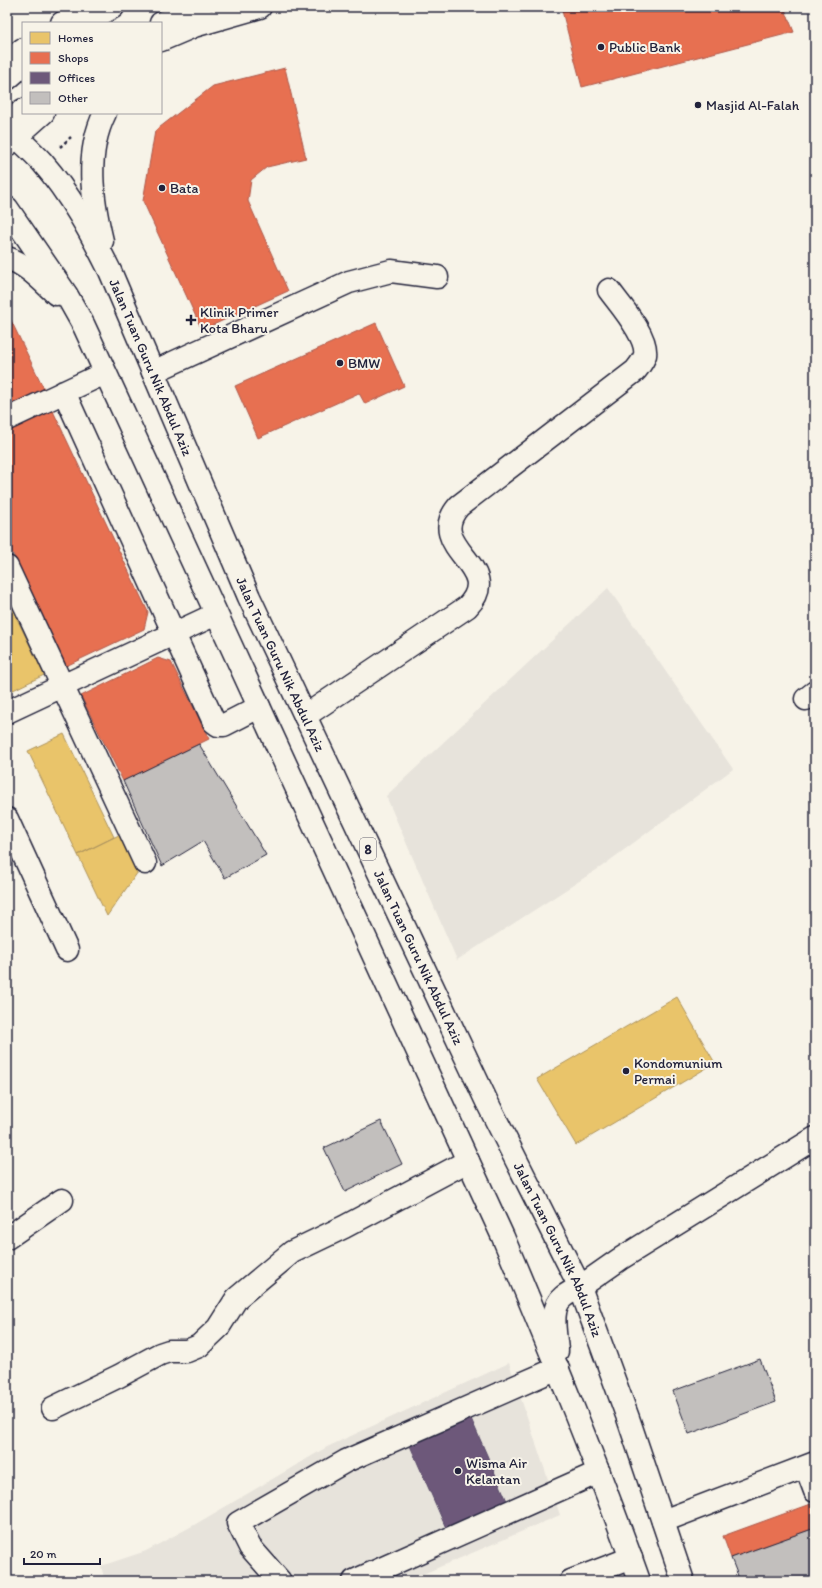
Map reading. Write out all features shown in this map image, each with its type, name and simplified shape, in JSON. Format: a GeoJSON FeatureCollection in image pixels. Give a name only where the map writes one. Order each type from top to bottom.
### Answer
{"type":"FeatureCollection","features":[{"type":"Feature","properties":{"kind":"main road"},"geometry":{"type":"LineString","coordinates":[[64,22],[87,7]]}},
{"type":"Feature","properties":{"kind":"main road"},"geometry":{"type":"LineString","coordinates":[[86,22],[113,7]]}},
{"type":"Feature","properties":{"kind":"main road"},"geometry":{"type":"LineString","coordinates":[[162,23],[200,7]]}},
{"type":"Feature","properties":{"kind":"main road"},"geometry":{"type":"LineString","coordinates":[[162,40],[194,26],[260,7]]}},
{"type":"Feature","properties":{"kind":"main road"},"geometry":{"type":"LineString","coordinates":[[7,62],[22,50]]}},
{"type":"Feature","properties":{"kind":"main road"},"geometry":{"type":"LineString","coordinates":[[7,79],[22,66]]}},
{"type":"Feature","properties":{"kind":"main road"},"geometry":{"type":"LineString","coordinates":[[9,133],[22,112]]}},
{"type":"Feature","properties":{"kind":"main road"},"geometry":{"type":"LineString","coordinates":[[9,133],[41,114]]}},
{"type":"Feature","properties":{"kind":"main road"},"geometry":{"type":"LineString","coordinates":[[105,114],[97,133],[93,153],[92,189],[98,224],[110,271]]}},
{"type":"Feature","properties":{"kind":"main road","name":"Jalan Tuan Guru Nik Abdul Aziz"},"geometry":{"type":"LineString","coordinates":[[9,133],[42,162],[71,201],[92,235],[110,271],[248,597],[487,1102],[580,1288],[628,1418],[683,1581]]}},
{"type":"Feature","properties":{"kind":"main road"},"geometry":{"type":"LineString","coordinates":[[7,208],[62,288],[84,326],[503,1237],[558,1368],[599,1472],[639,1581]]}},
{"type":"Feature","properties":{"kind":"main road"},"geometry":{"type":"LineString","coordinates":[[7,258],[35,274],[84,326]]}},
{"type":"Feature","properties":{"kind":"main road"},"geometry":{"type":"LineString","coordinates":[[153,372],[349,282],[391,271],[437,277]]}},
{"type":"Feature","properties":{"kind":"main road"},"geometry":{"type":"LineString","coordinates":[[305,716],[467,607],[474,600],[478,590],[478,580],[449,534],[449,523],[452,514],[459,506],[635,371],[642,364],[645,354],[641,335],[609,290]]}},
{"type":"Feature","properties":{"kind":"main road"},"geometry":{"type":"LineString","coordinates":[[7,419],[105,373]]}},
{"type":"Feature","properties":{"kind":"main road"},"geometry":{"type":"LineString","coordinates":[[64,392],[214,722],[218,725],[224,725],[259,707]]}},
{"type":"Feature","properties":{"kind":"main road"},"geometry":{"type":"LineString","coordinates":[[7,567],[146,864]]}},
{"type":"Feature","properties":{"kind":"main road"},"geometry":{"type":"LineString","coordinates":[[7,712],[216,614]]}},
{"type":"Feature","properties":{"kind":"main road"},"geometry":{"type":"LineString","coordinates":[[7,819],[67,950]]}},
{"type":"Feature","properties":{"kind":"main road"},"geometry":{"type":"LineString","coordinates":[[558,1368],[554,1318],[555,1310],[563,1297],[580,1288],[620,1259],[815,1138]]}},
{"type":"Feature","properties":{"kind":"main road"},"geometry":{"type":"LineString","coordinates":[[53,1408],[160,1354],[169,1351],[187,1352],[199,1346],[218,1328],[237,1298],[292,1252],[344,1227],[468,1161]]}},
{"type":"Feature","properties":{"kind":"main road"},"geometry":{"type":"LineString","coordinates":[[7,1238],[62,1200]]}},
{"type":"Feature","properties":{"kind":"main road"},"geometry":{"type":"LineString","coordinates":[[280,1581],[250,1547],[238,1523],[346,1461],[558,1368]]}},
{"type":"Feature","properties":{"kind":"main road"},"geometry":{"type":"LineString","coordinates":[[663,1522],[810,1465],[815,1491]]}},
{"type":"Feature","properties":{"kind":"main road"},"geometry":{"type":"LineString","coordinates":[[354,1581],[599,1472]]}},
{"type":"Feature","properties":{"kind":"main road"},"geometry":{"type":"LineString","coordinates":[[571,1581],[631,1558]]}},
{"type":"Feature","properties":{"kind":"path"},"geometry":{"type":"LineString","coordinates":[[56,150],[76,134]]}},
{"type":"Feature","properties":{"kind":"shaded area"},"geometry":{"type":"Polygon","coordinates":[[[608,588],[733,769],[601,867],[457,960],[386,796],[608,588]]]}},
{"type":"Feature","properties":{"kind":"shaded area"},"geometry":{"type":"Polygon","coordinates":[[[509,1363],[560,1515],[407,1581],[254,1581],[252,1579],[244,1581],[105,1581],[101,1566],[146,1551],[194,1525],[327,1447],[509,1363]]]}},
{"type":"Feature","properties":{"kind":"building: Homes"},"geometry":{"type":"Polygon","coordinates":[[[7,598],[44,675],[7,693],[7,598]]]}},
{"type":"Feature","properties":{"kind":"building: Homes"},"geometry":{"type":"Polygon","coordinates":[[[64,734],[114,837],[78,855],[28,751],[64,734]]]}},
{"type":"Feature","properties":{"kind":"building: Homes"},"geometry":{"type":"Polygon","coordinates":[[[123,833],[140,869],[107,916],[78,855],[123,833]]]}},
{"type":"Feature","properties":{"kind":"building: Homes","name":"Kondomunium Permai"},"geometry":{"type":"Polygon","coordinates":[[[677,997],[715,1063],[576,1145],[537,1079],[677,997]]]}},
{"type":"Feature","properties":{"kind":"building: Shops"},"geometry":{"type":"Polygon","coordinates":[[[561,7],[784,7],[794,32],[582,87],[561,7]]]}},
{"type":"Feature","properties":{"kind":"building: Shops"},"geometry":{"type":"Polygon","coordinates":[[[285,68],[306,158],[267,167],[251,180],[248,201],[288,291],[202,330],[143,201],[155,131],[213,86],[285,68]]]}},
{"type":"Feature","properties":{"kind":"building: Shops"},"geometry":{"type":"Polygon","coordinates":[[[7,312],[44,389],[7,407],[7,312]]]}},
{"type":"Feature","properties":{"kind":"building: Shops","name":"BMW"},"geometry":{"type":"Polygon","coordinates":[[[376,323],[404,386],[365,404],[359,393],[258,438],[235,386],[376,323]]]}},
{"type":"Feature","properties":{"kind":"building: Shops"},"geometry":{"type":"Polygon","coordinates":[[[52,409],[148,612],[144,629],[66,666],[7,541],[7,430],[52,409]]]}},
{"type":"Feature","properties":{"kind":"building: Shops"},"geometry":{"type":"Polygon","coordinates":[[[158,658],[171,662],[209,739],[123,781],[81,696],[158,658]]]}},
{"type":"Feature","properties":{"kind":"building: Shops"},"geometry":{"type":"Polygon","coordinates":[[[811,1504],[815,1514],[815,1528],[731,1558],[723,1536],[811,1504]]]}},
{"type":"Feature","properties":{"kind":"building: Offices","name":"Wisma Air Kelantan"},"geometry":{"type":"Polygon","coordinates":[[[469,1414],[507,1501],[446,1528],[408,1441],[469,1414]]]}},
{"type":"Feature","properties":{"kind":"building: Other"},"geometry":{"type":"Polygon","coordinates":[[[199,744],[266,855],[225,878],[203,841],[162,866],[123,781],[199,744]]]}},
{"type":"Feature","properties":{"kind":"building: Other"},"geometry":{"type":"Polygon","coordinates":[[[381,1121],[402,1164],[345,1192],[324,1148],[381,1121]]]}},
{"type":"Feature","properties":{"kind":"building: Other"},"geometry":{"type":"Polygon","coordinates":[[[760,1359],[776,1402],[689,1434],[673,1391],[760,1359]]]}},
{"type":"Feature","properties":{"kind":"building: Other"},"geometry":{"type":"Polygon","coordinates":[[[815,1528],[815,1581],[740,1581],[731,1558],[815,1528]]]}},
{"type":"Feature","properties":{"kind":"place","name":"Public Bank"},"geometry":{"type":"Point","coordinates":[601,47]}},
{"type":"Feature","properties":{"kind":"place","name":"Masjid Al-Falah"},"geometry":{"type":"Point","coordinates":[698,105]}},
{"type":"Feature","properties":{"kind":"place","name":"Bata"},"geometry":{"type":"Point","coordinates":[162,188]}},
{"type":"Feature","properties":{"kind":"place","name":"Klinik Primer Kota Bharu"},"geometry":{"type":"Point","coordinates":[191,320]}},
{"type":"Feature","properties":{"kind":"place","name":"BMW"},"geometry":{"type":"Point","coordinates":[340,363]}},
{"type":"Feature","properties":{"kind":"place","name":"Kondomunium Permai"},"geometry":{"type":"Point","coordinates":[626,1071]}},
{"type":"Feature","properties":{"kind":"place","name":"Wisma Air Kelantan"},"geometry":{"type":"Point","coordinates":[458,1471]}}]}
